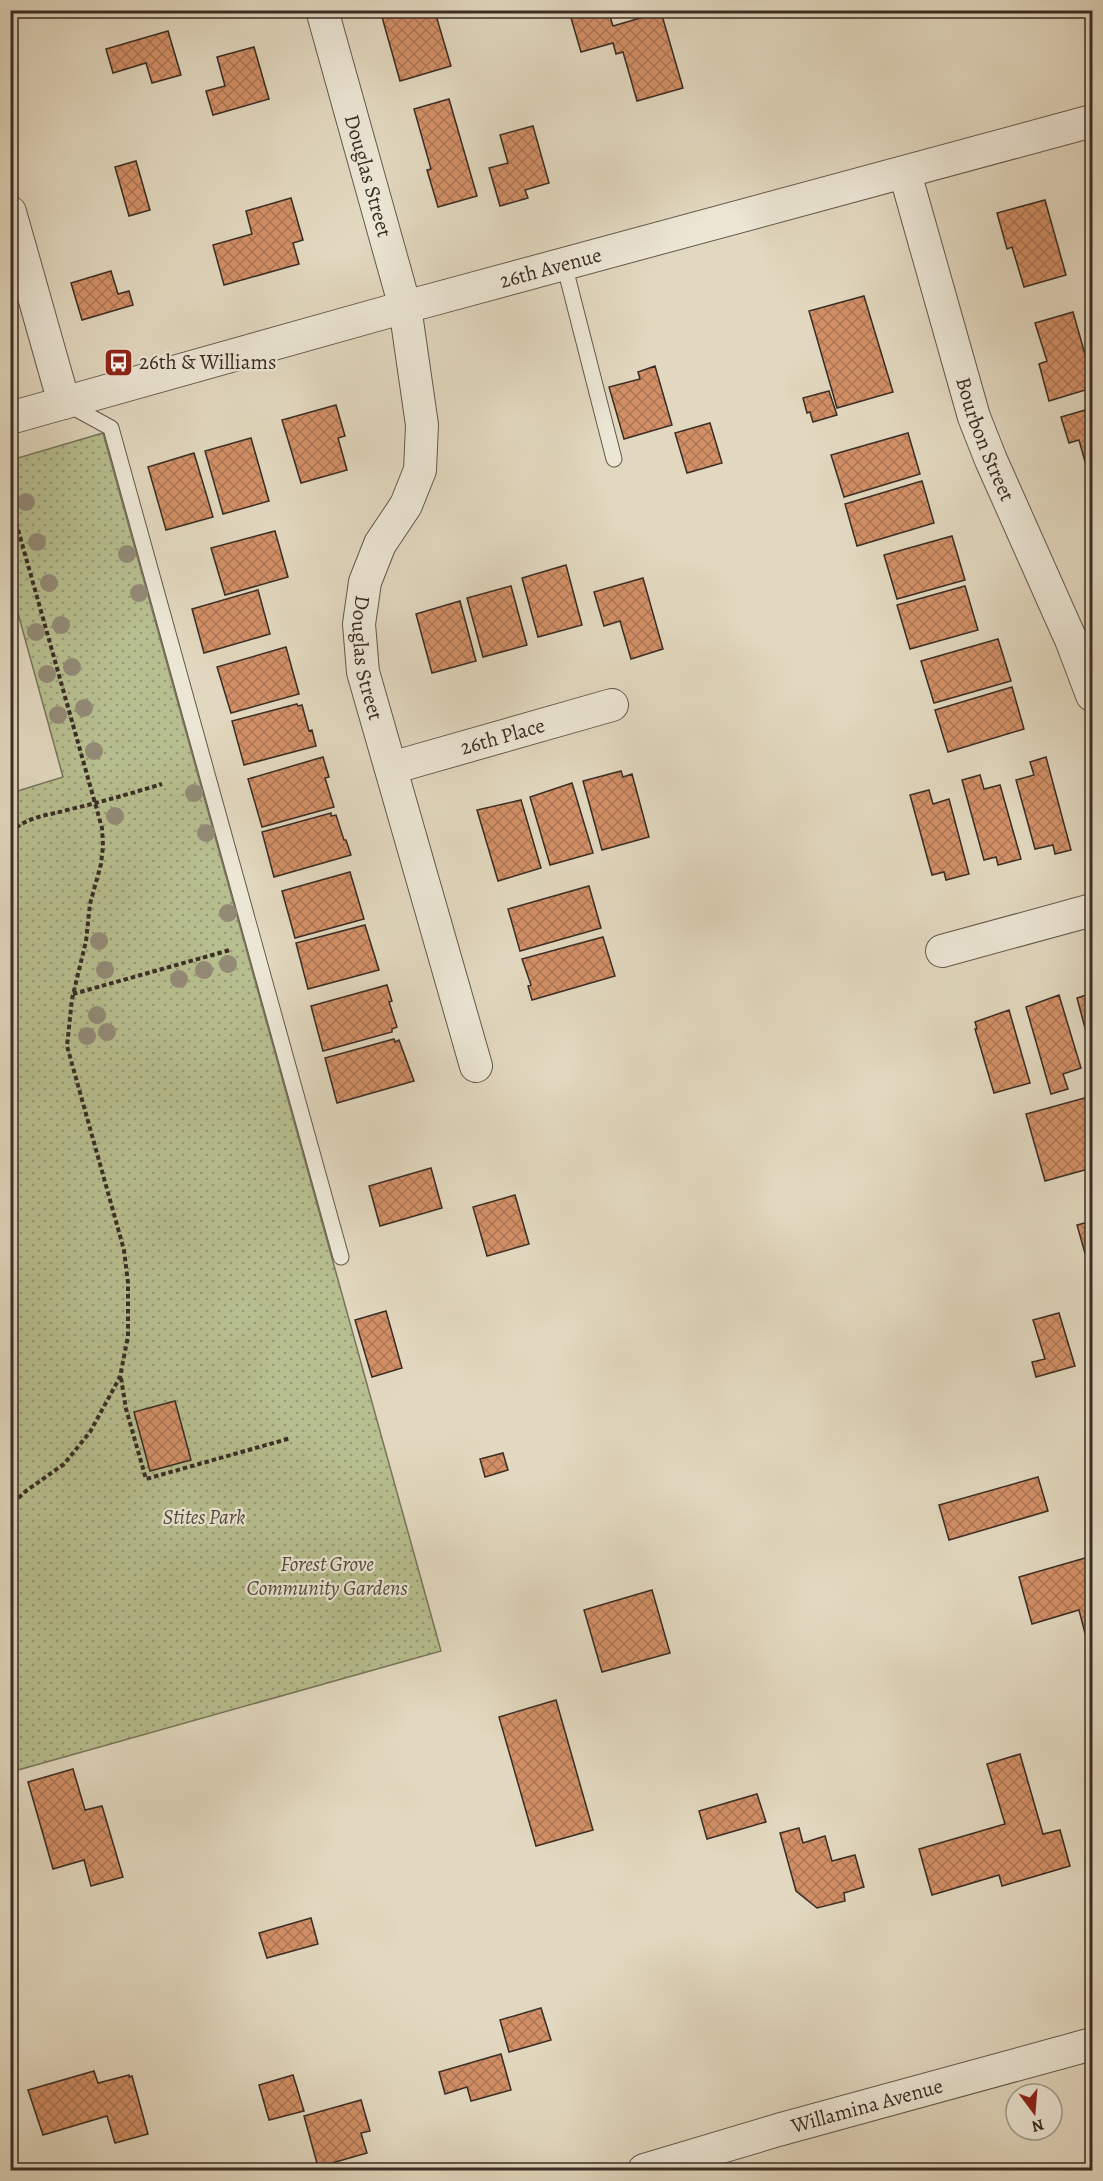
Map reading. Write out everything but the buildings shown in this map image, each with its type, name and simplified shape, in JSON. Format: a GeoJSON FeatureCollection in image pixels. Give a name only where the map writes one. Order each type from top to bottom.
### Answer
{"type":"FeatureCollection","features":[{"type":"Feature","properties":{"kind":"street","name":"Douglas Street"},"geometry":{"type":"LineString","coordinates":[[322,10],[405,307],[422,425],[420,470],[406,505],[380,544],[365,582],[359,624],[363,672],[476,1066]]}},
{"type":"Feature","properties":{"kind":"street","name":"26th Avenue"},"geometry":{"type":"LineString","coordinates":[[10,418],[405,307],[1092,121]]}},
{"type":"Feature","properties":{"kind":"street","name":"Bourbon Street"},"geometry":{"type":"LineString","coordinates":[[904,173],[974,417],[1072,642],[1092,694]]}},
{"type":"Feature","properties":{"kind":"street"},"geometry":{"type":"LineString","coordinates":[[10,212],[64,403]]}},
{"type":"Feature","properties":{"kind":"street","name":"26th Place"},"geometry":{"type":"LineString","coordinates":[[391,768],[612,705]]}},
{"type":"Feature","properties":{"kind":"street"},"geometry":{"type":"LineString","coordinates":[[942,951],[1092,910]]}},
{"type":"Feature","properties":{"kind":"street","name":"Willamina Avenue"},"geometry":{"type":"LineString","coordinates":[[644,2170],[778,2130],[1092,2044]]}},
{"type":"Feature","properties":{"kind":"lane"},"geometry":{"type":"LineString","coordinates":[[564,264],[614,459]]}},
{"type":"Feature","properties":{"kind":"lane"},"geometry":{"type":"LineString","coordinates":[[64,403],[111,428],[341,1257]]}},
{"type":"Feature","properties":{"kind":"path"},"geometry":{"type":"LineString","coordinates":[[10,457],[14,467],[10,479]]}},
{"type":"Feature","properties":{"kind":"path"},"geometry":{"type":"LineString","coordinates":[[10,501],[102,828],[101,864],[90,904],[86,941],[73,994],[67,1046],[121,1241],[127,1268],[129,1298],[128,1336],[120,1377],[95,1424],[64,1464],[26,1491],[10,1506]]}},
{"type":"Feature","properties":{"kind":"path"},"geometry":{"type":"LineString","coordinates":[[10,832],[25,821],[41,815],[162,784]]}},
{"type":"Feature","properties":{"kind":"path"},"geometry":{"type":"LineString","coordinates":[[73,994],[254,944]]}},
{"type":"Feature","properties":{"kind":"path"},"geometry":{"type":"LineString","coordinates":[[120,1377],[126,1409],[146,1479],[291,1438]]}},
{"type":"Feature","properties":{"kind":"path"},"geometry":{"type":"LineString","coordinates":[[10,1604],[10,1650]]}},
{"type":"Feature","properties":{"kind":"green space","name":"Stites Park"},"geometry":{"type":"Polygon","coordinates":[[[103,433],[441,1651],[11,1772],[11,793],[63,777],[11,588],[11,460],[103,433]]]}},
{"type":"Feature","properties":{"kind":"place","name":"26th & Williams"},"geometry":{"type":"Point","coordinates":[118,362]}},
{"type":"Feature","properties":{"kind":"park label","name":"Forest Grove Community Gardens"},"geometry":{"type":"Point","coordinates":[327,1576]}}]}
